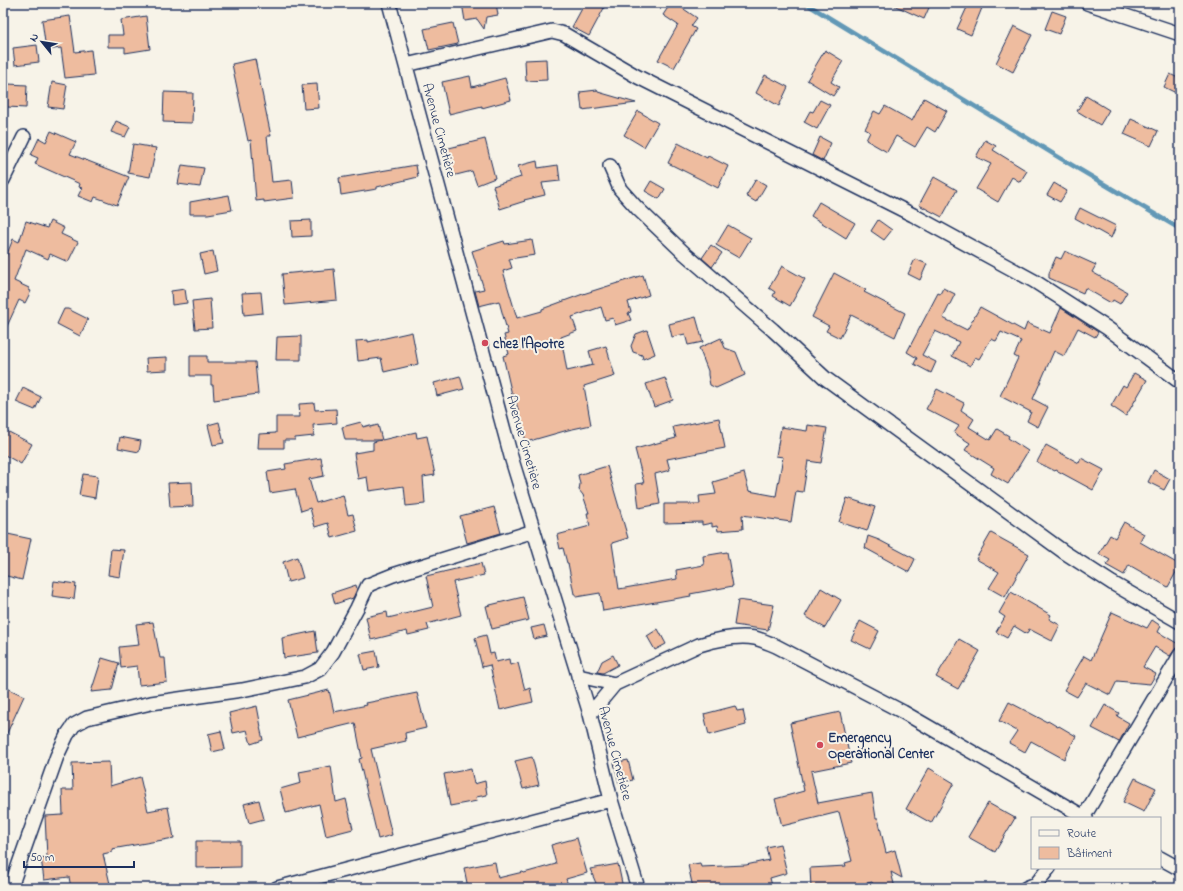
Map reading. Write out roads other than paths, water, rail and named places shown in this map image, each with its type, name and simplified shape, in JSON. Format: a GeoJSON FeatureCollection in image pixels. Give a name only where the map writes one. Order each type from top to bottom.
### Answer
{"type":"FeatureCollection","features":[{"type":"Feature","properties":{"kind":"street","name":"Avenue Cimetière"},"geometry":{"type":"LineString","coordinates":[[389,3],[512,460],[590,714],[611,800],[638,888]]}},
{"type":"Feature","properties":{"kind":"street"},"geometry":{"type":"LineString","coordinates":[[1087,3],[1180,34]]}},
{"type":"Feature","properties":{"kind":"street"},"geometry":{"type":"LineString","coordinates":[[406,65],[552,32],[564,34],[638,78],[906,212],[1034,280],[1108,328],[1180,382]]}},
{"type":"Feature","properties":{"kind":"street"},"geometry":{"type":"LineString","coordinates":[[3,180],[24,137]]}},
{"type":"Feature","properties":{"kind":"street"},"geometry":{"type":"LineString","coordinates":[[610,166],[620,189],[637,208],[683,252],[773,330],[825,378],[1064,552],[1112,583],[1180,622]]}},
{"type":"Feature","properties":{"kind":"street"},"geometry":{"type":"LineString","coordinates":[[12,888],[14,878],[57,756],[67,735],[74,725],[87,718],[151,703],[242,690],[305,677],[320,669],[333,652],[368,585],[393,575],[534,531]]}},
{"type":"Feature","properties":{"kind":"street"},"geometry":{"type":"LineString","coordinates":[[590,714],[615,684],[699,645],[734,638],[755,638],[776,646],[904,712],[1083,817]]}},
{"type":"Feature","properties":{"kind":"street"},"geometry":{"type":"LineString","coordinates":[[1086,817],[1180,655]]}},
{"type":"Feature","properties":{"kind":"street"},"geometry":{"type":"LineString","coordinates":[[578,676],[615,684]]}},
{"type":"Feature","properties":{"kind":"street"},"geometry":{"type":"LineString","coordinates":[[277,888],[611,800]]}},
{"type":"Feature","properties":{"kind":"street"},"geometry":{"type":"LineString","coordinates":[[1161,859],[1180,869]]}},
{"type":"Feature","properties":{"kind":"street"},"geometry":{"type":"LineString","coordinates":[[1026,888],[1036,884],[1049,869]]}},
{"type":"Feature","properties":{"kind":"waterway"},"geometry":{"type":"LineString","coordinates":[[805,3],[1180,229]]}},
{"type":"Feature","properties":{"kind":"place","name":"chez l’Apotre"},"geometry":{"type":"Point","coordinates":[485,343]}},
{"type":"Feature","properties":{"kind":"place","name":"Emergency Operational Center"},"geometry":{"type":"Point","coordinates":[820,745]}}]}
